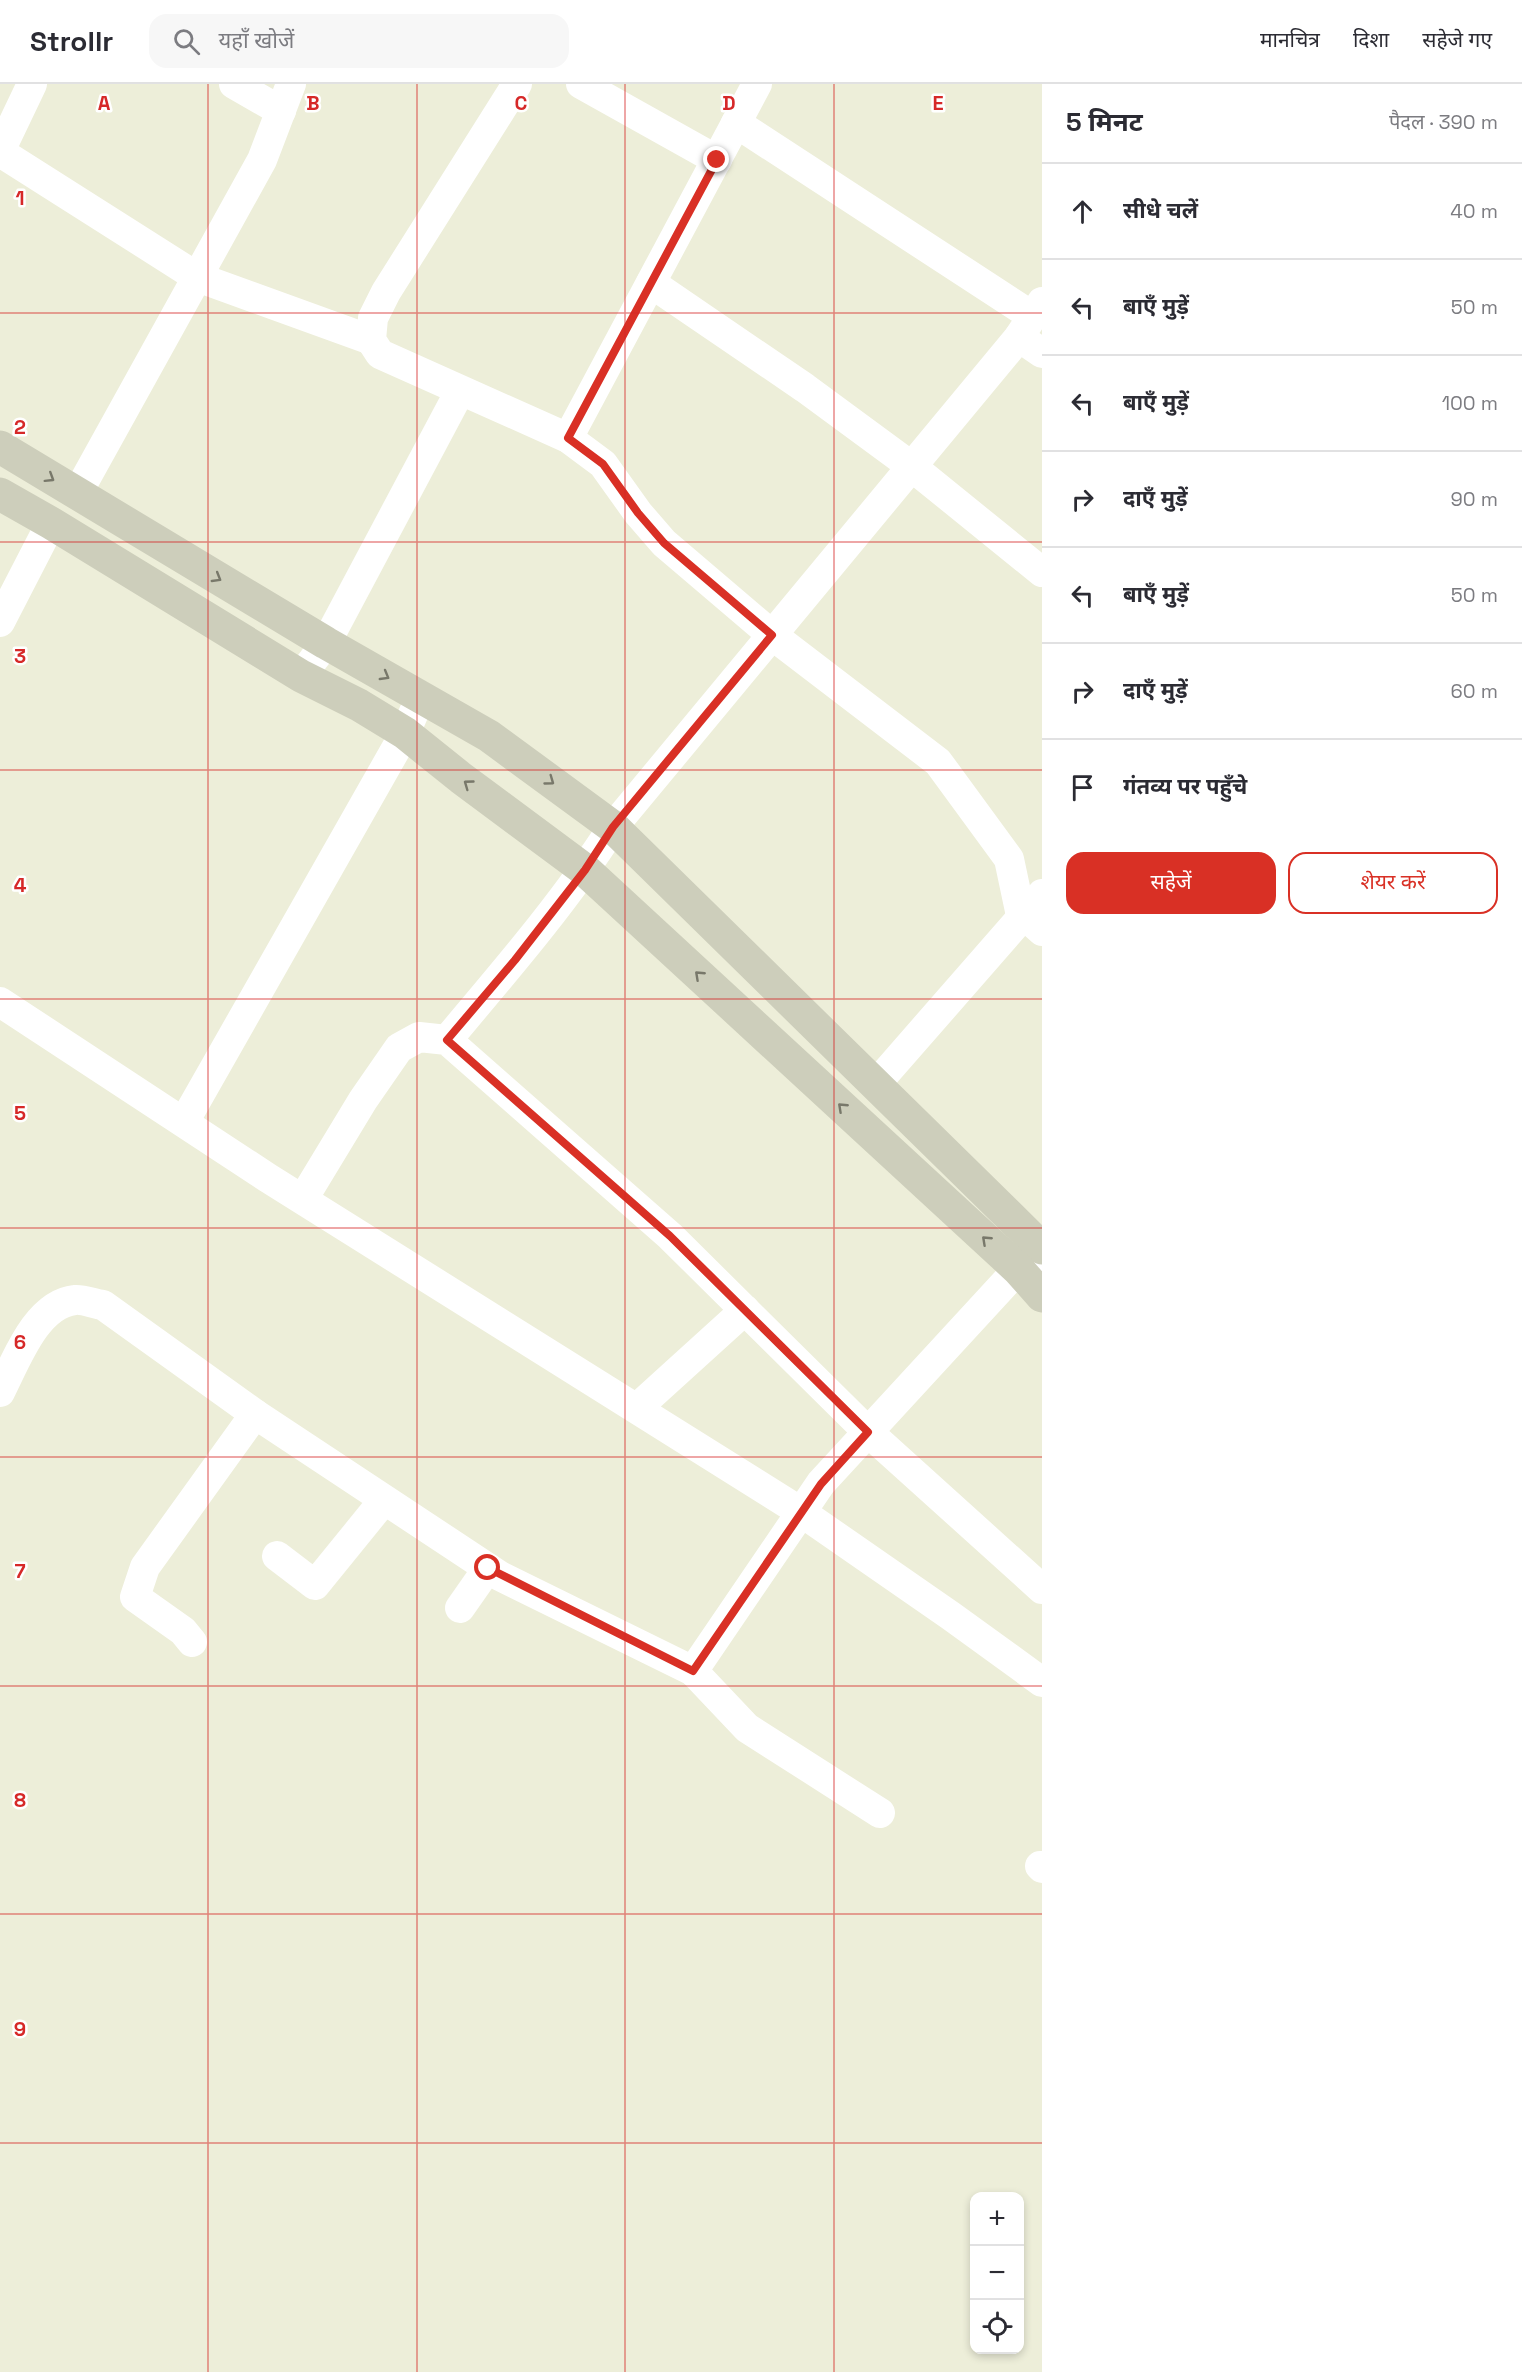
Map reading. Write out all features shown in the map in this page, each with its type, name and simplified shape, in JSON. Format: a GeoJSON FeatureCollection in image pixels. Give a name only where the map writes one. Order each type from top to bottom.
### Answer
{"type":"FeatureCollection","features":[{"type":"Feature","properties":{"kind":"main road"},"geometry":{"type":"LineString","coordinates":[[0,447],[326,643],[489,736],[613,827],[1042,1248]]}},
{"type":"Feature","properties":{"kind":"main road"},"geometry":{"type":"LineString","coordinates":[[0,494],[301,676],[359,705],[405,733],[461,778],[585,870],[1030,1262],[1042,1296]]}},
{"type":"Feature","properties":{"kind":"street"},"geometry":{"type":"LineString","coordinates":[[32,84],[0,152],[197,277],[371,340],[380,354],[568,438],[603,464],[638,513],[664,543],[772,635],[938,762],[1009,859],[1020,911],[1036,914]]}},
{"type":"Feature","properties":{"kind":"street"},"geometry":{"type":"LineString","coordinates":[[77,494],[262,160],[286,97],[234,84]]}},
{"type":"Feature","properties":{"kind":"street"},"geometry":{"type":"LineString","coordinates":[[371,340],[373,318],[386,292],[517,84]]}},
{"type":"Feature","properties":{"kind":"street"},"geometry":{"type":"LineString","coordinates":[[581,84],[717,160]]}},
{"type":"Feature","properties":{"kind":"street"},"geometry":{"type":"LineString","coordinates":[[568,438],[757,84]]}},
{"type":"Feature","properties":{"kind":"street"},"geometry":{"type":"LineString","coordinates":[[447,1040],[515,960],[585,870],[613,827],[911,466],[1034,327],[736,123]]}},
{"type":"Feature","properties":{"kind":"street"},"geometry":{"type":"LineString","coordinates":[[651,283],[805,388],[911,466],[1042,573]]}},
{"type":"Feature","properties":{"kind":"street"},"geometry":{"type":"LineString","coordinates":[[301,676],[326,643],[460,391]]}},
{"type":"Feature","properties":{"kind":"street"},"geometry":{"type":"LineString","coordinates":[[0,622],[51,523]]}},
{"type":"Feature","properties":{"kind":"street"},"geometry":{"type":"LineString","coordinates":[[184,1122],[405,733],[421,696]]}},
{"type":"Feature","properties":{"kind":"street"},"geometry":{"type":"LineString","coordinates":[[876,1084],[1036,914]]}},
{"type":"Feature","properties":{"kind":"street"},"geometry":{"type":"LineString","coordinates":[[0,1002],[303,1199],[801,1512],[1042,1682]]}},
{"type":"Feature","properties":{"kind":"street"},"geometry":{"type":"LineString","coordinates":[[303,1199],[363,1100],[399,1048],[419,1037],[447,1040],[670,1236],[868,1432],[1042,1589]]}},
{"type":"Feature","properties":{"kind":"street"},"geometry":{"type":"LineString","coordinates":[[693,1671],[821,1484],[1030,1262]]}},
{"type":"Feature","properties":{"kind":"street"},"geometry":{"type":"LineString","coordinates":[[0,1392],[38,1321],[52,1308],[76,1299],[103,1305],[255,1414],[488,1568],[693,1671],[747,1728],[880,1813]]}},
{"type":"Feature","properties":{"kind":"street"},"geometry":{"type":"LineString","coordinates":[[637,1408],[746,1310]]}},
{"type":"Feature","properties":{"kind":"street"},"geometry":{"type":"LineString","coordinates":[[192,1642],[183,1631],[135,1597],[145,1567],[255,1414]]}},
{"type":"Feature","properties":{"kind":"street"},"geometry":{"type":"LineString","coordinates":[[277,1556],[315,1585],[384,1500]]}},
{"type":"Feature","properties":{"kind":"street"},"geometry":{"type":"LineString","coordinates":[[460,1608],[488,1568]]}},
{"type":"Feature","properties":{"kind":"route"},"geometry":{"type":"LineString","coordinates":[[488,1568],[693,1671],[821,1484],[868,1432],[670,1236],[447,1040],[515,960],[585,870],[613,827],[772,635],[664,543],[638,513],[603,464],[568,438],[717,160]]}}]}
